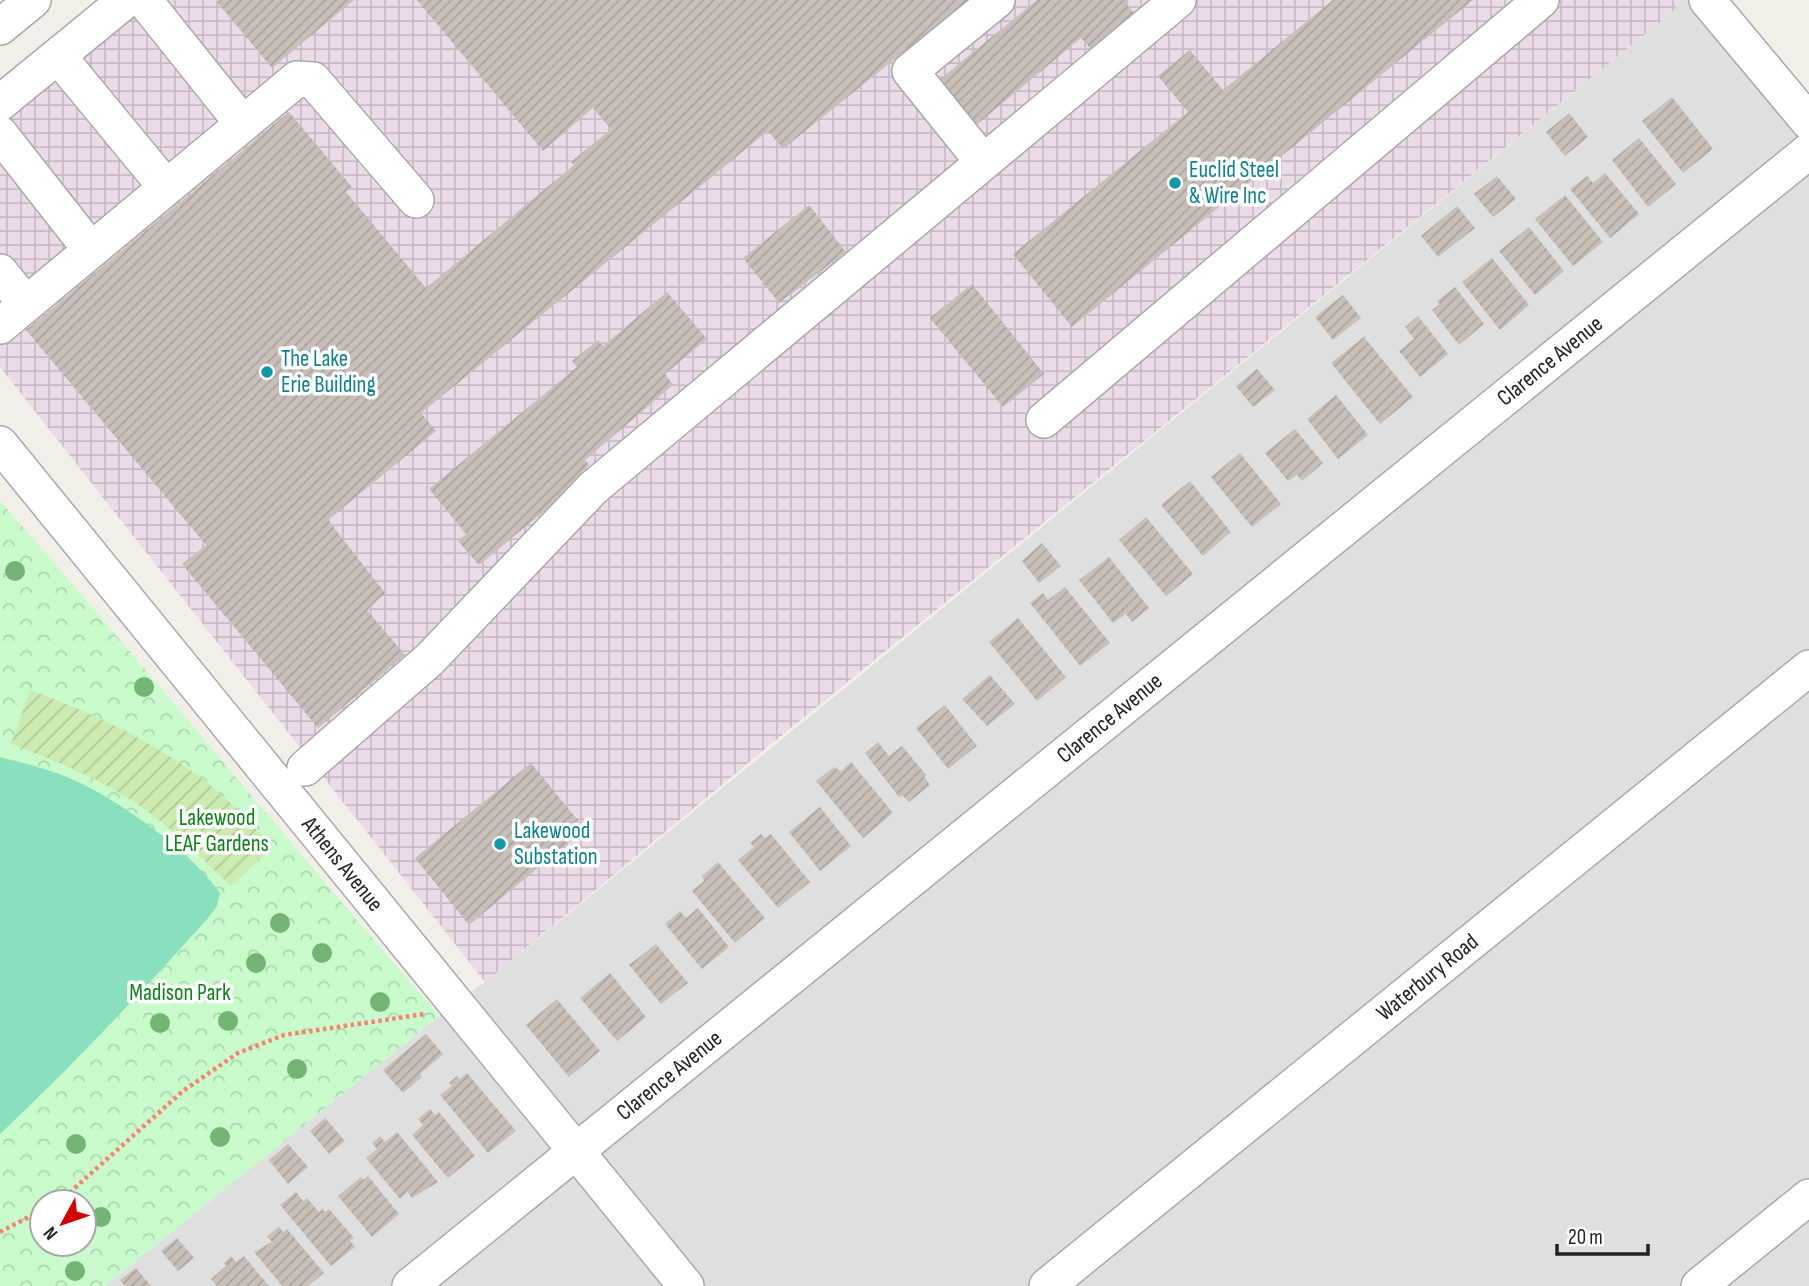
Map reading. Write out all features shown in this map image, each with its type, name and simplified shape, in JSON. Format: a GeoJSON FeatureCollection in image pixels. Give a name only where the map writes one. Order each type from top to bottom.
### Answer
{"type":"FeatureCollection","features":[{"type":"Feature","properties":{"kind":"street"},"geometry":{"type":"LineString","coordinates":[[0,27],[33,0]]}},
{"type":"Feature","properties":{"kind":"street"},"geometry":{"type":"LineString","coordinates":[[0,103],[126,0]]}},
{"type":"Feature","properties":{"kind":"street"},"geometry":{"type":"LineString","coordinates":[[144,0],[243,124]]}},
{"type":"Feature","properties":{"kind":"street"},"geometry":{"type":"LineString","coordinates":[[983,162],[910,71],[997,0]]}},
{"type":"Feature","properties":{"kind":"street"},"geometry":{"type":"LineString","coordinates":[[305,768],[430,659],[593,488],[1178,0]]}},
{"type":"Feature","properties":{"kind":"street"},"geometry":{"type":"LineString","coordinates":[[1044,420],[1541,0]]}},
{"type":"Feature","properties":{"kind":"street"},"geometry":{"type":"LineString","coordinates":[[1707,0],[1809,122]]}},
{"type":"Feature","properties":{"kind":"street"},"geometry":{"type":"LineString","coordinates":[[58,57],[166,187]]}},
{"type":"Feature","properties":{"kind":"street"},"geometry":{"type":"LineString","coordinates":[[0,326],[297,79],[313,80],[416,200]]}},
{"type":"Feature","properties":{"kind":"street"},"geometry":{"type":"LineString","coordinates":[[0,134],[91,250]]}},
{"type":"Feature","properties":{"kind":"street","name":"Clarence Avenue"},"geometry":{"type":"LineString","coordinates":[[410,1286],[1809,151]]}},
{"type":"Feature","properties":{"kind":"street"},"geometry":{"type":"LineString","coordinates":[[0,272],[26,304]]}},
{"type":"Feature","properties":{"kind":"street","name":"Athens Avenue"},"geometry":{"type":"LineString","coordinates":[[0,444],[686,1286]]}},
{"type":"Feature","properties":{"kind":"street","name":"Waterbury Road"},"geometry":{"type":"LineString","coordinates":[[1046,1286],[1809,668]]}},
{"type":"Feature","properties":{"kind":"street"},"geometry":{"type":"LineString","coordinates":[[1699,1286],[1809,1197]]}},
{"type":"Feature","properties":{"kind":"path"},"geometry":{"type":"LineString","coordinates":[[74,1188],[183,1091],[237,1052],[284,1035],[436,1012]]}},
{"type":"Feature","properties":{"kind":"path"},"geometry":{"type":"LineString","coordinates":[[0,1232],[28,1217]]}},
{"type":"Feature","properties":{"kind":"shaded area"},"geometry":{"type":"Polygon","coordinates":[[[105,0],[1683,0],[1671,13],[759,754],[485,982],[0,367],[0,92],[105,0]]]}},
{"type":"Feature","properties":{"kind":"shaded area"},"geometry":{"type":"Polygon","coordinates":[[[1683,0],[1687,0],[1809,148],[1809,1286],[105,1286],[485,982],[1671,13],[1683,0]]]}},
{"type":"Feature","properties":{"kind":"green space","name":"Madison Park"},"geometry":{"type":"Polygon","coordinates":[[[0,501],[438,1017],[105,1286],[0,1286],[0,501]]]}},
{"type":"Feature","properties":{"kind":"green space","name":"Lakewood LEAF Gardens"},"geometry":{"type":"Polygon","coordinates":[[[30,690],[114,725],[167,755],[217,791],[272,847],[231,886],[175,833],[139,805],[86,775],[11,744],[30,690]]]}},
{"type":"Feature","properties":{"kind":"green space"},"geometry":{"type":"Polygon","coordinates":[[[0,757],[59,774],[107,797],[172,843],[220,893],[217,906],[183,946],[80,1055],[0,1134],[0,757]]]}},
{"type":"Feature","properties":{"kind":"building"},"geometry":{"type":"Polygon","coordinates":[[[354,0],[272,68],[217,2],[354,0]]]}},
{"type":"Feature","properties":{"kind":"building","name":"The Lake Erie Building"},"geometry":{"type":"Polygon","coordinates":[[[417,0],[968,0],[783,149],[768,131],[421,413],[436,431],[328,520],[385,593],[367,610],[405,655],[318,728],[182,564],[206,545],[26,330],[289,112],[352,187],[346,192],[426,288],[574,165],[571,162],[611,129],[593,108],[543,151],[417,0]]]}},
{"type":"Feature","properties":{"kind":"building"},"geometry":{"type":"Polygon","coordinates":[[[1037,0],[1129,0],[1126,3],[1134,13],[1091,49],[1081,38],[975,126],[938,81],[1037,0]]]}},
{"type":"Feature","properties":{"kind":"building","name":"Euclid Steel & Wire Inc"},"geometry":{"type":"Polygon","coordinates":[[[1333,0],[1473,0],[1072,327],[1013,254],[1188,112],[1158,76],[1190,50],[1223,90],[1333,0]]]}},
{"type":"Feature","properties":{"kind":"building"},"geometry":{"type":"Polygon","coordinates":[[[1672,97],[1713,149],[1683,173],[1642,121],[1672,97]]]}},
{"type":"Feature","properties":{"kind":"building"},"geometry":{"type":"Polygon","coordinates":[[[1569,113],[1588,137],[1565,156],[1546,132],[1569,113]]]}},
{"type":"Feature","properties":{"kind":"building"},"geometry":{"type":"Polygon","coordinates":[[[1639,138],[1676,184],[1648,207],[1612,160],[1639,138]]]}},
{"type":"Feature","properties":{"kind":"building"},"geometry":{"type":"Polygon","coordinates":[[[1605,173],[1639,214],[1610,238],[1570,189],[1587,176],[1593,183],[1605,173]]]}},
{"type":"Feature","properties":{"kind":"building"},"geometry":{"type":"Polygon","coordinates":[[[1497,176],[1516,199],[1493,217],[1474,194],[1497,176]]]}},
{"type":"Feature","properties":{"kind":"building"},"geometry":{"type":"Polygon","coordinates":[[[1565,195],[1603,242],[1573,266],[1535,219],[1565,195]]]}},
{"type":"Feature","properties":{"kind":"building"},"geometry":{"type":"Polygon","coordinates":[[[809,205],[846,252],[779,303],[743,258],[809,205]]]}},
{"type":"Feature","properties":{"kind":"building"},"geometry":{"type":"Polygon","coordinates":[[[1457,206],[1475,228],[1438,257],[1421,236],[1457,206]]]}},
{"type":"Feature","properties":{"kind":"building"},"geometry":{"type":"Polygon","coordinates":[[[1529,227],[1564,271],[1535,295],[1499,251],[1529,227]]]}},
{"type":"Feature","properties":{"kind":"building"},"geometry":{"type":"Polygon","coordinates":[[[1492,258],[1529,305],[1500,330],[1462,282],[1492,258]]]}},
{"type":"Feature","properties":{"kind":"building"},"geometry":{"type":"Polygon","coordinates":[[[972,284],[1044,374],[1003,407],[930,318],[972,284]]]}},
{"type":"Feature","properties":{"kind":"building"},"geometry":{"type":"Polygon","coordinates":[[[1455,287],[1484,324],[1459,345],[1432,310],[1440,304],[1437,301],[1455,287]]]}},
{"type":"Feature","properties":{"kind":"building"},"geometry":{"type":"Polygon","coordinates":[[[667,292],[707,339],[665,374],[673,385],[585,460],[589,465],[547,509],[479,565],[458,541],[466,534],[429,489],[577,367],[572,361],[598,340],[603,346],[667,292]]]}},
{"type":"Feature","properties":{"kind":"building"},"geometry":{"type":"Polygon","coordinates":[[[1343,295],[1361,318],[1333,340],[1315,317],[1343,295]]]}},
{"type":"Feature","properties":{"kind":"building"},"geometry":{"type":"Polygon","coordinates":[[[1418,316],[1448,354],[1420,377],[1399,351],[1414,339],[1405,327],[1418,316]]]}},
{"type":"Feature","properties":{"kind":"building"},"geometry":{"type":"Polygon","coordinates":[[[1364,337],[1413,397],[1380,424],[1331,363],[1364,337]]]}},
{"type":"Feature","properties":{"kind":"building"},"geometry":{"type":"Polygon","coordinates":[[[1257,369],[1275,390],[1253,407],[1236,386],[1257,369]]]}},
{"type":"Feature","properties":{"kind":"building"},"geometry":{"type":"Polygon","coordinates":[[[1336,395],[1368,435],[1338,459],[1307,419],[1336,395]]]}},
{"type":"Feature","properties":{"kind":"building"},"geometry":{"type":"Polygon","coordinates":[[[1295,429],[1323,463],[1302,481],[1297,475],[1288,481],[1265,453],[1295,429]]]}},
{"type":"Feature","properties":{"kind":"building"},"geometry":{"type":"Polygon","coordinates":[[[1240,453],[1281,504],[1252,527],[1211,477],[1240,453]]]}},
{"type":"Feature","properties":{"kind":"building"},"geometry":{"type":"Polygon","coordinates":[[[1190,481],[1231,532],[1203,556],[1161,505],[1190,481]]]}},
{"type":"Feature","properties":{"kind":"building"},"geometry":{"type":"Polygon","coordinates":[[[1146,517],[1193,574],[1166,596],[1119,540],[1146,517]]]}},
{"type":"Feature","properties":{"kind":"building"},"geometry":{"type":"Polygon","coordinates":[[[1042,543],[1061,566],[1039,583],[1022,561],[1042,543]]]}},
{"type":"Feature","properties":{"kind":"building"},"geometry":{"type":"Polygon","coordinates":[[[1109,557],[1149,608],[1132,622],[1126,614],[1113,623],[1079,580],[1109,557]]]}},
{"type":"Feature","properties":{"kind":"building"},"geometry":{"type":"Polygon","coordinates":[[[1065,587],[1110,643],[1080,666],[1030,603],[1043,593],[1048,600],[1065,587]]]}},
{"type":"Feature","properties":{"kind":"building"},"geometry":{"type":"Polygon","coordinates":[[[1018,618],[1066,677],[1037,701],[989,642],[1018,618]]]}},
{"type":"Feature","properties":{"kind":"building"},"geometry":{"type":"Polygon","coordinates":[[[990,675],[1015,704],[987,726],[962,699],[990,675]]]}},
{"type":"Feature","properties":{"kind":"building"},"geometry":{"type":"Polygon","coordinates":[[[945,705],[977,746],[948,769],[916,728],[945,705]]]}},
{"type":"Feature","properties":{"kind":"building"},"geometry":{"type":"Polygon","coordinates":[[[878,742],[889,756],[902,746],[926,775],[924,776],[930,785],[909,802],[902,795],[899,797],[865,753],[878,742]]]}},
{"type":"Feature","properties":{"kind":"building"},"geometry":{"type":"Polygon","coordinates":[[[851,762],[893,813],[863,838],[816,781],[834,767],[841,771],[851,762]]]}},
{"type":"Feature","properties":{"kind":"building","name":"Lakewood Substation"},"geometry":{"type":"Polygon","coordinates":[[[531,763],[585,829],[469,925],[415,858],[531,763]]]}},
{"type":"Feature","properties":{"kind":"building"},"geometry":{"type":"Polygon","coordinates":[[[820,807],[851,846],[820,871],[789,832],[820,807]]]}},
{"type":"Feature","properties":{"kind":"building"},"geometry":{"type":"Polygon","coordinates":[[[761,834],[765,838],[771,834],[810,882],[778,908],[738,860],[754,847],[750,843],[761,834]]]}},
{"type":"Feature","properties":{"kind":"building"},"geometry":{"type":"Polygon","coordinates":[[[718,862],[765,918],[735,943],[692,891],[704,881],[702,876],[718,862]]]}},
{"type":"Feature","properties":{"kind":"building"},"geometry":{"type":"Polygon","coordinates":[[[698,908],[729,947],[702,969],[665,924],[680,911],[686,918],[698,908]]]}},
{"type":"Feature","properties":{"kind":"building"},"geometry":{"type":"Polygon","coordinates":[[[656,944],[688,983],[661,1004],[629,965],[656,944]]]}},
{"type":"Feature","properties":{"kind":"building"},"geometry":{"type":"Polygon","coordinates":[[[610,973],[646,1017],[617,1041],[580,998],[610,973]]]}},
{"type":"Feature","properties":{"kind":"building"},"geometry":{"type":"Polygon","coordinates":[[[557,999],[600,1051],[569,1077],[526,1025],[557,999]]]}},
{"type":"Feature","properties":{"kind":"building"},"geometry":{"type":"Polygon","coordinates":[[[426,1034],[443,1054],[403,1093],[383,1070],[426,1034]]]}},
{"type":"Feature","properties":{"kind":"building"},"geometry":{"type":"Polygon","coordinates":[[[467,1073],[516,1131],[488,1153],[440,1095],[452,1086],[449,1083],[457,1076],[460,1079],[467,1073]]]}},
{"type":"Feature","properties":{"kind":"building"},"geometry":{"type":"Polygon","coordinates":[[[430,1109],[435,1115],[439,1112],[475,1156],[448,1178],[412,1135],[423,1125],[418,1119],[430,1109]]]}},
{"type":"Feature","properties":{"kind":"building"},"geometry":{"type":"Polygon","coordinates":[[[325,1118],[345,1141],[329,1154],[310,1131],[325,1118]]]}},
{"type":"Feature","properties":{"kind":"building"},"geometry":{"type":"Polygon","coordinates":[[[397,1132],[438,1182],[412,1198],[407,1192],[400,1199],[366,1158],[377,1149],[372,1143],[380,1136],[385,1142],[397,1132]]]}},
{"type":"Feature","properties":{"kind":"building"},"geometry":{"type":"Polygon","coordinates":[[[288,1144],[308,1167],[288,1184],[269,1160],[288,1144]]]}},
{"type":"Feature","properties":{"kind":"building"},"geometry":{"type":"Polygon","coordinates":[[[368,1176],[399,1214],[372,1237],[338,1196],[361,1177],[364,1180],[368,1176]]]}},
{"type":"Feature","properties":{"kind":"building"},"geometry":{"type":"Polygon","coordinates":[[[296,1192],[303,1201],[307,1198],[319,1212],[329,1209],[354,1238],[350,1241],[355,1247],[331,1266],[280,1205],[296,1192]]]}},
{"type":"Feature","properties":{"kind":"building"},"geometry":{"type":"Polygon","coordinates":[[[279,1227],[283,1232],[287,1229],[324,1273],[308,1286],[282,1286],[254,1252],[272,1242],[267,1236],[279,1227]]]}},
{"type":"Feature","properties":{"kind":"building"},"geometry":{"type":"Polygon","coordinates":[[[177,1238],[194,1258],[178,1271],[161,1251],[177,1238]]]}},
{"type":"Feature","properties":{"kind":"building"},"geometry":{"type":"Polygon","coordinates":[[[231,1256],[236,1262],[244,1256],[269,1286],[217,1286],[211,1279],[226,1266],[224,1263],[231,1256]]]}},
{"type":"Feature","properties":{"kind":"building"},"geometry":{"type":"Polygon","coordinates":[[[136,1268],[151,1286],[125,1286],[120,1280],[136,1268]]]}},
{"type":"Feature","properties":{"kind":"place","name":"Euclid Steel & Wire Inc"},"geometry":{"type":"Point","coordinates":[1175,183]}},
{"type":"Feature","properties":{"kind":"place","name":"The Lake Erie Building"},"geometry":{"type":"Point","coordinates":[267,372]}},
{"type":"Feature","properties":{"kind":"place","name":"Lakewood Substation"},"geometry":{"type":"Point","coordinates":[500,844]}}]}
